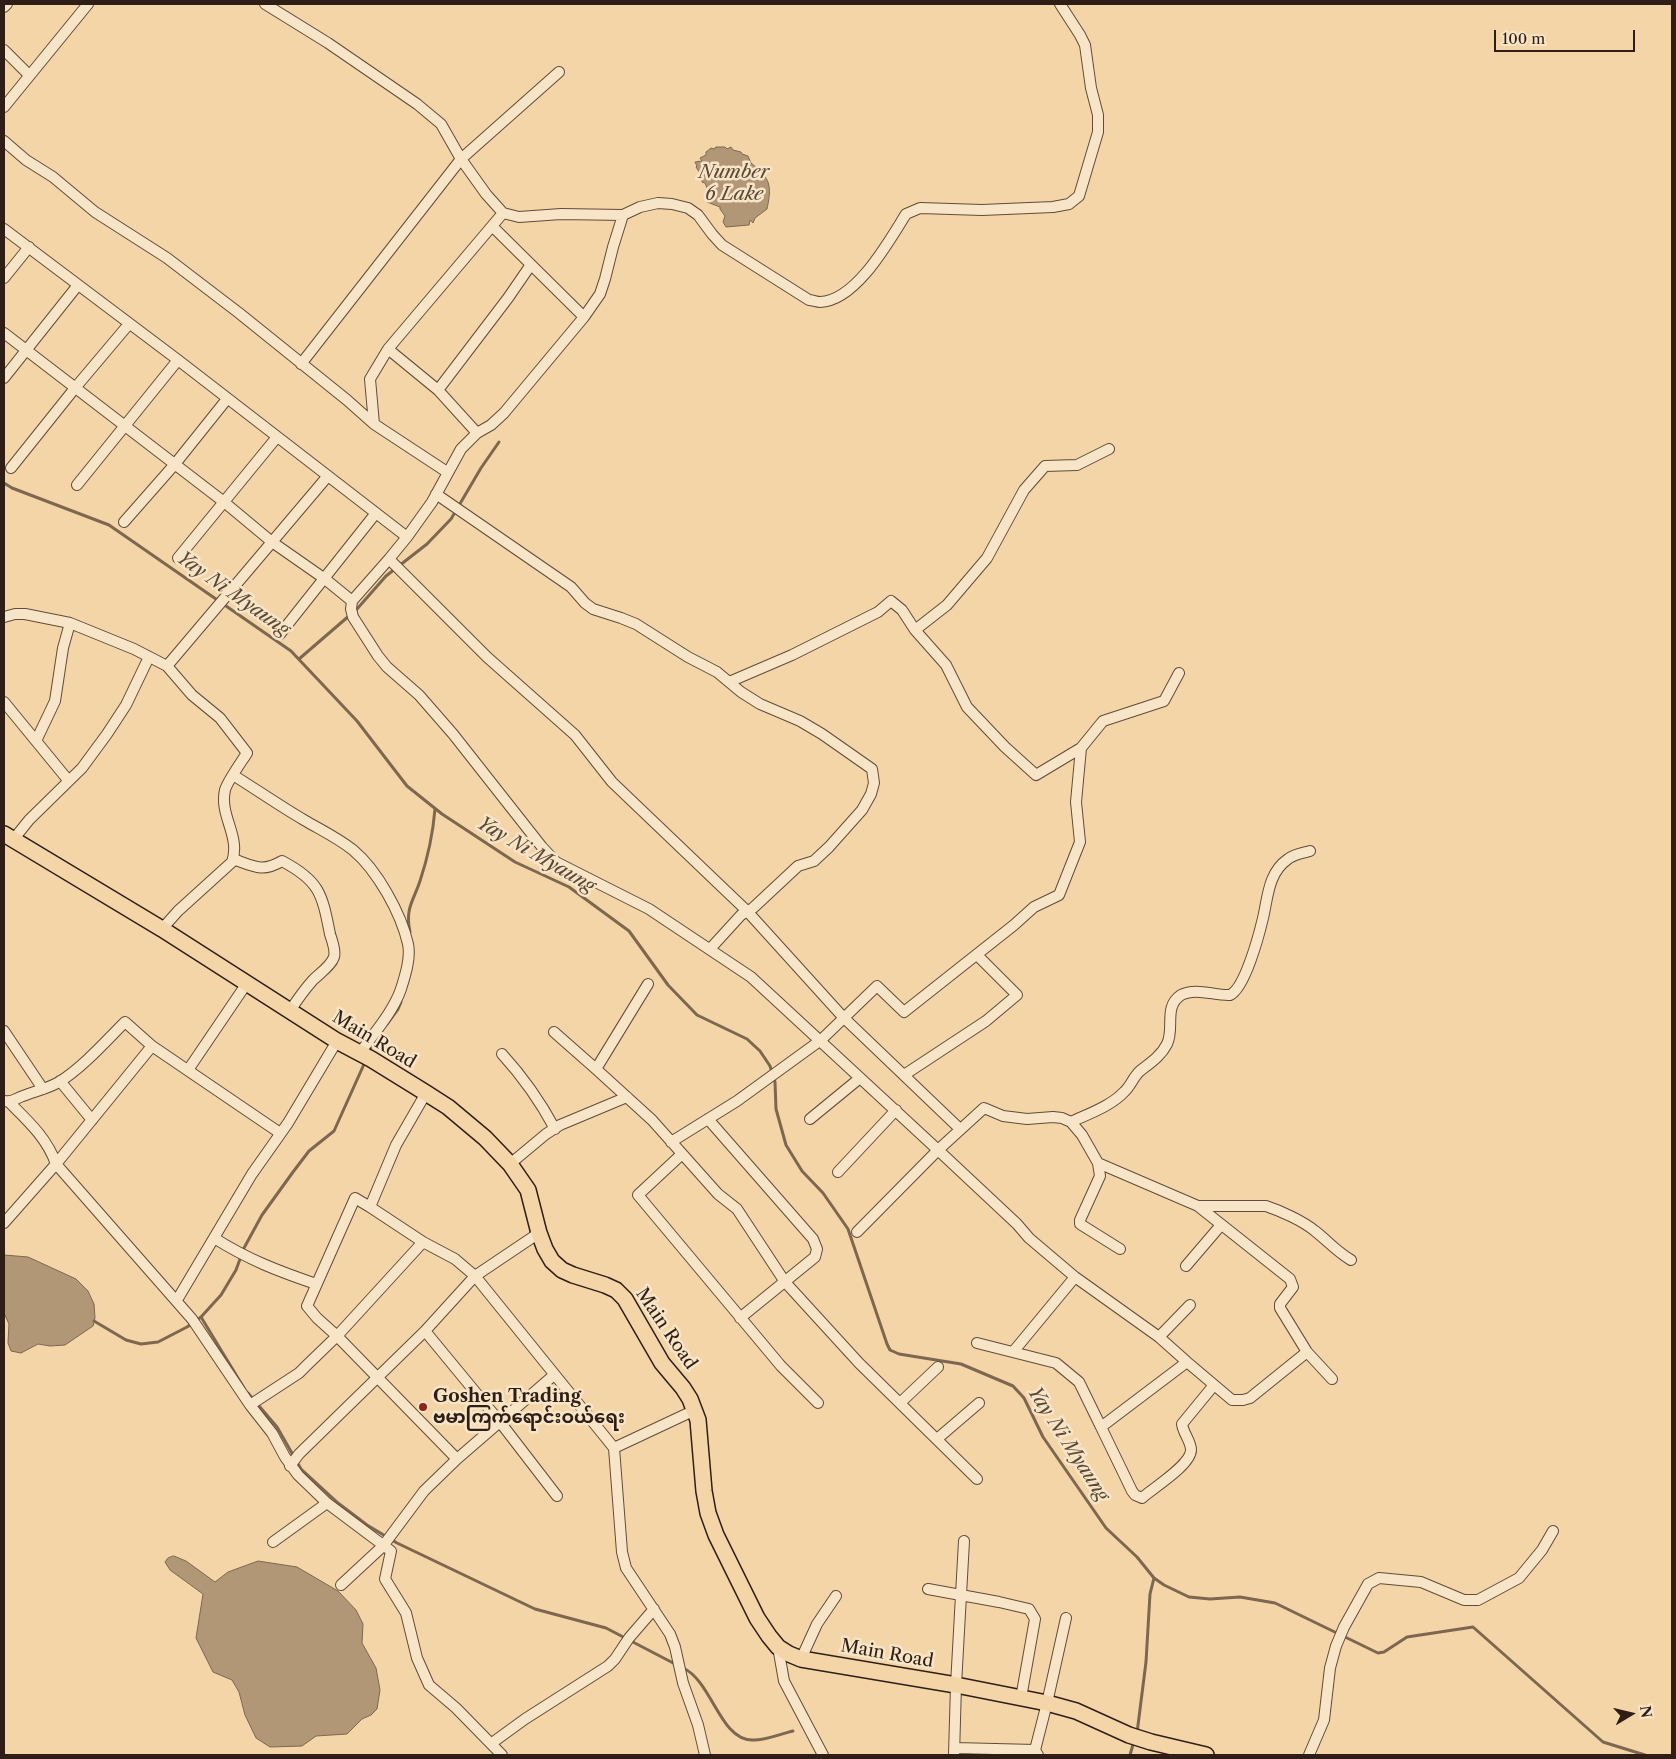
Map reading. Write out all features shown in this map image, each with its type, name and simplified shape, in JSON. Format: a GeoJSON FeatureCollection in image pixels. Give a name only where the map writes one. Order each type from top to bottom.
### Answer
{"type":"FeatureCollection","features":[{"type":"Feature","properties":{"kind":"main road","name":"Main Road"},"geometry":{"type":"LineString","coordinates":[[9,837],[162,928],[337,1041],[448,1107],[485,1138],[510,1164],[528,1190],[539,1233],[552,1261],[562,1270],[573,1275],[616,1290],[625,1299],[662,1363],[683,1388],[695,1410],[698,1420],[704,1491],[716,1535],[757,1618],[778,1647],[801,1659],[956,1685],[1047,1703],[1076,1711],[1129,1735],[1200,1754]]}},
{"type":"Feature","properties":{"kind":"street"},"geometry":{"type":"LineString","coordinates":[[4,7],[7,4]]}},
{"type":"Feature","properties":{"kind":"street"},"geometry":{"type":"LineString","coordinates":[[4,107],[88,4]]}},
{"type":"Feature","properties":{"kind":"street"},"geometry":{"type":"LineString","coordinates":[[265,4],[328,43],[417,104],[441,124],[486,194],[503,213],[519,217],[561,214],[623,215],[640,207],[658,203],[688,208],[698,215],[722,245],[808,300],[820,302],[834,299],[850,288],[871,268],[906,214],[912,210],[929,207],[982,210],[1053,207],[1069,204],[1079,196],[1098,132],[1098,123],[1085,46],[1060,4]]}},
{"type":"Feature","properties":{"kind":"street"},"geometry":{"type":"LineString","coordinates":[[4,50],[29,74]]}},
{"type":"Feature","properties":{"kind":"street"},"geometry":{"type":"LineString","coordinates":[[302,364],[462,159],[559,72]]}},
{"type":"Feature","properties":{"kind":"street"},"geometry":{"type":"LineString","coordinates":[[4,141],[26,160],[53,177],[95,212],[167,258],[239,313],[374,424],[447,472]]}},
{"type":"Feature","properties":{"kind":"street"},"geometry":{"type":"LineString","coordinates":[[374,424],[370,378],[388,349],[503,213]]}},
{"type":"Feature","properties":{"kind":"street"},"geometry":{"type":"LineString","coordinates":[[623,215],[612,247],[606,279],[600,294],[584,317],[504,413],[491,425],[477,433],[461,449],[436,494],[407,537],[352,601],[353,617],[387,667],[419,695],[453,734],[542,847],[556,862],[649,910],[751,978],[896,1110],[1029,1238],[1075,1277],[1159,1337],[1232,1400],[1250,1398],[1308,1352]]}},
{"type":"Feature","properties":{"kind":"street"},"geometry":{"type":"LineString","coordinates":[[492,226],[530,266],[584,317]]}},
{"type":"Feature","properties":{"kind":"street"},"geometry":{"type":"LineString","coordinates":[[4,229],[178,360],[407,537]]}},
{"type":"Feature","properties":{"kind":"street"},"geometry":{"type":"LineString","coordinates":[[4,278],[28,248]]}},
{"type":"Feature","properties":{"kind":"street"},"geometry":{"type":"LineString","coordinates":[[438,390],[530,266]]}},
{"type":"Feature","properties":{"kind":"street"},"geometry":{"type":"LineString","coordinates":[[4,378],[78,285]]}},
{"type":"Feature","properties":{"kind":"street"},"geometry":{"type":"LineString","coordinates":[[11,468],[129,324]]}},
{"type":"Feature","properties":{"kind":"street"},"geometry":{"type":"LineString","coordinates":[[4,333],[224,502],[272,542],[325,579],[352,601]]}},
{"type":"Feature","properties":{"kind":"street"},"geometry":{"type":"LineString","coordinates":[[388,349],[438,390],[477,433]]}},
{"type":"Feature","properties":{"kind":"street"},"geometry":{"type":"LineString","coordinates":[[76,485],[178,360]]}},
{"type":"Feature","properties":{"kind":"street"},"geometry":{"type":"LineString","coordinates":[[124,522],[175,464],[227,399]]}},
{"type":"Feature","properties":{"kind":"street"},"geometry":{"type":"LineString","coordinates":[[178,558],[277,437]]}},
{"type":"Feature","properties":{"kind":"street"},"geometry":{"type":"LineString","coordinates":[[915,630],[947,605],[987,558],[1024,490],[1045,466],[1077,465],[1110,449]]}},
{"type":"Feature","properties":{"kind":"street"},"geometry":{"type":"LineString","coordinates":[[167,666],[327,477]]}},
{"type":"Feature","properties":{"kind":"street"},"geometry":{"type":"LineString","coordinates":[[436,494],[571,587],[584,603],[593,609],[636,624],[688,657],[717,672],[741,692],[760,704],[800,721],[822,734],[872,769],[874,776],[872,794],[862,810],[830,847],[814,860],[798,866],[753,908],[742,915],[710,949]]}},
{"type":"Feature","properties":{"kind":"street"},"geometry":{"type":"LineString","coordinates":[[280,634],[376,513]]}},
{"type":"Feature","properties":{"kind":"street"},"geometry":{"type":"LineString","coordinates":[[389,559],[487,657],[575,735],[612,782],[747,911],[843,1017],[960,1129]]}},
{"type":"Feature","properties":{"kind":"street"},"geometry":{"type":"LineString","coordinates":[[729,682],[792,655],[878,612],[891,601],[902,610],[915,630],[946,665],[967,707],[1036,775],[1081,748],[1103,721],[1164,701],[1179,673]]}},
{"type":"Feature","properties":{"kind":"street"},"geometry":{"type":"LineString","coordinates":[[4,617],[25,614],[70,623],[134,649],[167,666],[192,695],[220,718],[247,753],[225,787],[223,802],[234,840],[232,862],[162,928]]}},
{"type":"Feature","properties":{"kind":"street"},"geometry":{"type":"LineString","coordinates":[[36,741],[55,701],[63,648],[70,623]]}},
{"type":"Feature","properties":{"kind":"street"},"geometry":{"type":"LineString","coordinates":[[9,837],[82,768],[126,705],[149,657]]}},
{"type":"Feature","properties":{"kind":"street"},"geometry":{"type":"LineString","coordinates":[[4,702],[68,780]]}},
{"type":"Feature","properties":{"kind":"street"},"geometry":{"type":"LineString","coordinates":[[671,1142],[783,1069],[820,1040],[877,986],[904,1012],[977,955],[1034,907],[1059,895],[1080,842],[1076,802],[1081,748]]}},
{"type":"Feature","properties":{"kind":"street"},"geometry":{"type":"LineString","coordinates":[[234,775],[341,841],[355,852],[382,884],[391,898],[409,946],[408,964],[395,1003],[360,1053]]}},
{"type":"Feature","properties":{"kind":"street"},"geometry":{"type":"LineString","coordinates":[[1071,1122],[1116,1100],[1126,1092],[1134,1077],[1164,1050],[1171,1035],[1170,1010],[1174,1002],[1183,994],[1192,992],[1224,996],[1235,993],[1246,973],[1263,918],[1268,890],[1273,878],[1287,860],[1310,851]]}},
{"type":"Feature","properties":{"kind":"street"},"geometry":{"type":"LineString","coordinates":[[233,859],[263,869],[282,861],[295,868],[314,884],[323,900],[335,954],[330,964],[312,981],[290,1011]]}},
{"type":"Feature","properties":{"kind":"street"},"geometry":{"type":"LineString","coordinates":[[904,1075],[986,1021],[1017,995],[977,955]]}},
{"type":"Feature","properties":{"kind":"street"},"geometry":{"type":"LineString","coordinates":[[188,1070],[247,983]]}},
{"type":"Feature","properties":{"kind":"street"},"geometry":{"type":"LineString","coordinates":[[596,1069],[648,984]]}},
{"type":"Feature","properties":{"kind":"street"},"geometry":{"type":"LineString","coordinates":[[280,1133],[152,1046],[125,1022],[95,1052],[60,1081],[6,1102],[32,1125],[47,1143],[56,1164],[177,1300],[255,1402],[272,1433],[294,1460],[298,1475],[327,1503],[386,1541],[391,1551],[385,1579],[406,1613],[417,1658],[429,1685],[492,1743],[502,1755]]}},
{"type":"Feature","properties":{"kind":"street"},"geometry":{"type":"LineString","coordinates":[[4,1031],[43,1089]]}},
{"type":"Feature","properties":{"kind":"street"},"geometry":{"type":"LineString","coordinates":[[554,1032],[627,1097],[718,1194],[737,1209],[785,1282],[859,1363],[977,1479]]}},
{"type":"Feature","properties":{"kind":"street"},"geometry":{"type":"LineString","coordinates":[[177,1300],[252,1174],[288,1123],[337,1041]]}},
{"type":"Feature","properties":{"kind":"street"},"geometry":{"type":"LineString","coordinates":[[4,1224],[56,1164],[152,1046]]}},
{"type":"Feature","properties":{"kind":"street"},"geometry":{"type":"LineString","coordinates":[[502,1054],[532,1091],[555,1128]]}},
{"type":"Feature","properties":{"kind":"street"},"geometry":{"type":"LineString","coordinates":[[810,1119],[860,1078]]}},
{"type":"Feature","properties":{"kind":"street"},"geometry":{"type":"LineString","coordinates":[[60,1081],[92,1120]]}},
{"type":"Feature","properties":{"kind":"street"},"geometry":{"type":"LineString","coordinates":[[370,1207],[396,1145],[426,1093]]}},
{"type":"Feature","properties":{"kind":"street"},"geometry":{"type":"LineString","coordinates":[[510,1164],[555,1128],[627,1097]]}},
{"type":"Feature","properties":{"kind":"street"},"geometry":{"type":"LineString","coordinates":[[857,1232],[938,1150],[984,1108],[1002,1116],[1027,1119],[1053,1116],[1071,1122],[1098,1163],[1100,1176],[1080,1220],[1080,1224],[1120,1249]]}},
{"type":"Feature","properties":{"kind":"street"},"geometry":{"type":"LineString","coordinates":[[838,1172],[896,1110]]}},
{"type":"Feature","properties":{"kind":"street"},"geometry":{"type":"LineString","coordinates":[[708,1118],[813,1239],[817,1249],[815,1257],[740,1318]]}},
{"type":"Feature","properties":{"kind":"street"},"geometry":{"type":"LineString","coordinates":[[682,1154],[638,1195],[780,1366],[818,1403]]}},
{"type":"Feature","properties":{"kind":"street"},"geometry":{"type":"LineString","coordinates":[[1098,1163],[1198,1206],[1292,1283],[1293,1287],[1280,1304],[1280,1308],[1308,1352],[1332,1379]]}},
{"type":"Feature","properties":{"kind":"street"},"geometry":{"type":"LineString","coordinates":[[457,1460],[337,1336],[317,1318],[308,1306],[355,1198],[423,1242],[455,1259],[475,1276],[614,1448],[622,1552],[626,1568],[670,1634],[683,1683],[698,1725],[705,1755]]}},
{"type":"Feature","properties":{"kind":"street"},"geometry":{"type":"LineString","coordinates":[[1198,1206],[1266,1206],[1314,1230],[1337,1252],[1352,1260]]}},
{"type":"Feature","properties":{"kind":"street"},"geometry":{"type":"LineString","coordinates":[[1186,1266],[1221,1225]]}},
{"type":"Feature","properties":{"kind":"street"},"geometry":{"type":"LineString","coordinates":[[294,1460],[425,1331],[475,1276],[539,1233]]}},
{"type":"Feature","properties":{"kind":"street"},"geometry":{"type":"LineString","coordinates":[[214,1238],[242,1255],[273,1270],[316,1284]]}},
{"type":"Feature","properties":{"kind":"street"},"geometry":{"type":"LineString","coordinates":[[255,1402],[299,1373],[337,1336],[423,1242]]}},
{"type":"Feature","properties":{"kind":"street"},"geometry":{"type":"LineString","coordinates":[[1013,1352],[1075,1277]]}},
{"type":"Feature","properties":{"kind":"street"},"geometry":{"type":"LineString","coordinates":[[1159,1337],[1190,1305]]}},
{"type":"Feature","properties":{"kind":"street"},"geometry":{"type":"LineString","coordinates":[[425,1331],[500,1422],[557,1496]]}},
{"type":"Feature","properties":{"kind":"street"},"geometry":{"type":"LineString","coordinates":[[977,1343],[1056,1363],[1079,1382],[1132,1491],[1135,1495],[1142,1498],[1190,1457],[1190,1445],[1182,1424],[1214,1385]]}},
{"type":"Feature","properties":{"kind":"street"},"geometry":{"type":"LineString","coordinates":[[1101,1427],[1187,1362]]}},
{"type":"Feature","properties":{"kind":"street"},"geometry":{"type":"LineString","coordinates":[[900,1403],[938,1367]]}},
{"type":"Feature","properties":{"kind":"street"},"geometry":{"type":"LineString","coordinates":[[341,1585],[386,1541],[424,1492],[457,1460],[554,1375]]}},
{"type":"Feature","properties":{"kind":"street"},"geometry":{"type":"LineString","coordinates":[[937,1440],[978,1402]]}},
{"type":"Feature","properties":{"kind":"street"},"geometry":{"type":"LineString","coordinates":[[614,1448],[695,1410]]}},
{"type":"Feature","properties":{"kind":"street"},"geometry":{"type":"LineString","coordinates":[[273,1542],[327,1503]]}},
{"type":"Feature","properties":{"kind":"street"},"geometry":{"type":"LineString","coordinates":[[1309,1755],[1324,1720],[1330,1668],[1336,1646],[1344,1627],[1368,1584],[1379,1578],[1422,1582],[1464,1600],[1478,1600],[1519,1578],[1542,1550],[1554,1531]]}},
{"type":"Feature","properties":{"kind":"street"},"geometry":{"type":"LineString","coordinates":[[964,1540],[954,1752],[1036,1753],[1066,1618]]}},
{"type":"Feature","properties":{"kind":"street"},"geometry":{"type":"LineString","coordinates":[[928,1589],[1029,1609],[1033,1613],[1035,1619],[1021,1698]]}},
{"type":"Feature","properties":{"kind":"street"},"geometry":{"type":"LineString","coordinates":[[801,1659],[817,1624],[836,1596]]}},
{"type":"Feature","properties":{"kind":"street"},"geometry":{"type":"LineString","coordinates":[[492,1743],[524,1719],[608,1666],[615,1659],[627,1640],[654,1609]]}},
{"type":"Feature","properties":{"kind":"street"},"geometry":{"type":"LineString","coordinates":[[778,1647],[784,1681],[823,1755]]}},
{"type":"Feature","properties":{"kind":"water","name":"Number 6 Lake"},"geometry":{"type":"Polygon","coordinates":[[[716,147],[725,147],[727,149],[731,147],[733,150],[748,156],[751,163],[766,178],[769,188],[767,209],[755,218],[753,223],[750,220],[749,225],[726,227],[723,222],[725,216],[720,207],[707,202],[709,192],[705,183],[702,182],[702,178],[699,177],[700,173],[695,162],[702,161],[700,158],[706,155],[706,152],[716,147]]]}},
{"type":"Feature","properties":{"kind":"water"},"geometry":{"type":"Polygon","coordinates":[[[4,1255],[28,1257],[76,1279],[88,1291],[94,1304],[95,1318],[93,1326],[65,1345],[50,1346],[38,1344],[21,1353],[11,1351],[8,1343],[9,1324],[4,1313],[4,1255]]]}},
{"type":"Feature","properties":{"kind":"water"},"geometry":{"type":"Polygon","coordinates":[[[174,1556],[186,1561],[215,1582],[228,1572],[258,1561],[297,1567],[338,1591],[356,1610],[363,1624],[362,1643],[376,1668],[380,1690],[377,1709],[371,1715],[362,1719],[347,1734],[316,1736],[302,1746],[270,1747],[256,1738],[245,1715],[239,1692],[232,1680],[213,1672],[196,1638],[203,1594],[170,1570],[165,1562],[168,1558],[174,1556]]]}},
{"type":"Feature","properties":{"kind":"waterway"},"geometry":{"type":"LineString","coordinates":[[299,659],[357,609],[386,576],[427,544],[451,519],[481,468],[499,442]]}},
{"type":"Feature","properties":{"kind":"waterway","name":"Yay Ni Myaung"},"geometry":{"type":"LineString","coordinates":[[4,483],[12,488],[109,525],[291,651],[357,721],[407,786],[442,814],[515,862],[569,887],[629,931],[668,985],[697,1015],[747,1039],[760,1051],[770,1066],[775,1082],[776,1109],[786,1145],[802,1171],[823,1193],[848,1229],[890,1350],[899,1354],[961,1364],[1013,1386],[1024,1398],[1043,1437],[1106,1528],[1137,1557],[1154,1578],[1189,1597],[1210,1599],[1240,1597],[1275,1603],[1378,1653],[1384,1652],[1407,1637],[1473,1627],[1603,1742],[1645,1755]]}},
{"type":"Feature","properties":{"kind":"waterway"},"geometry":{"type":"LineString","coordinates":[[410,932],[409,911],[428,854],[435,809]]}},
{"type":"Feature","properties":{"kind":"waterway"},"geometry":{"type":"LineString","coordinates":[[387,1024],[401,1002]]}},
{"type":"Feature","properties":{"kind":"waterway"},"geometry":{"type":"LineString","coordinates":[[369,1054],[371,1047],[382,1031]]}},
{"type":"Feature","properties":{"kind":"waterway"},"geometry":{"type":"LineString","coordinates":[[94,1321],[126,1340],[141,1344],[158,1342],[187,1327],[201,1317],[221,1295],[236,1270],[244,1248],[262,1215],[309,1151],[334,1131],[365,1062]]}},
{"type":"Feature","properties":{"kind":"waterway"},"geometry":{"type":"LineString","coordinates":[[201,1317],[244,1388]]}},
{"type":"Feature","properties":{"kind":"waterway"},"geometry":{"type":"LineString","coordinates":[[248,1393],[277,1427],[301,1469],[338,1503],[367,1525],[397,1543],[535,1609],[606,1628],[677,1665]]}},
{"type":"Feature","properties":{"kind":"waterway"},"geometry":{"type":"LineString","coordinates":[[1137,1733],[1146,1662],[1150,1594],[1154,1578]]}},
{"type":"Feature","properties":{"kind":"waterway"},"geometry":{"type":"LineString","coordinates":[[683,1668],[702,1685],[724,1721],[732,1731],[741,1737],[752,1740],[762,1739],[793,1731]]}},
{"type":"Feature","properties":{"kind":"waterway"},"geometry":{"type":"LineString","coordinates":[[1130,1755],[1134,1741]]}},
{"type":"Feature","properties":{"kind":"place","name":"Goshen Trading ဗမာကြက်ရောင်းဝယ်ရေး"},"geometry":{"type":"Point","coordinates":[423,1407]}}]}
